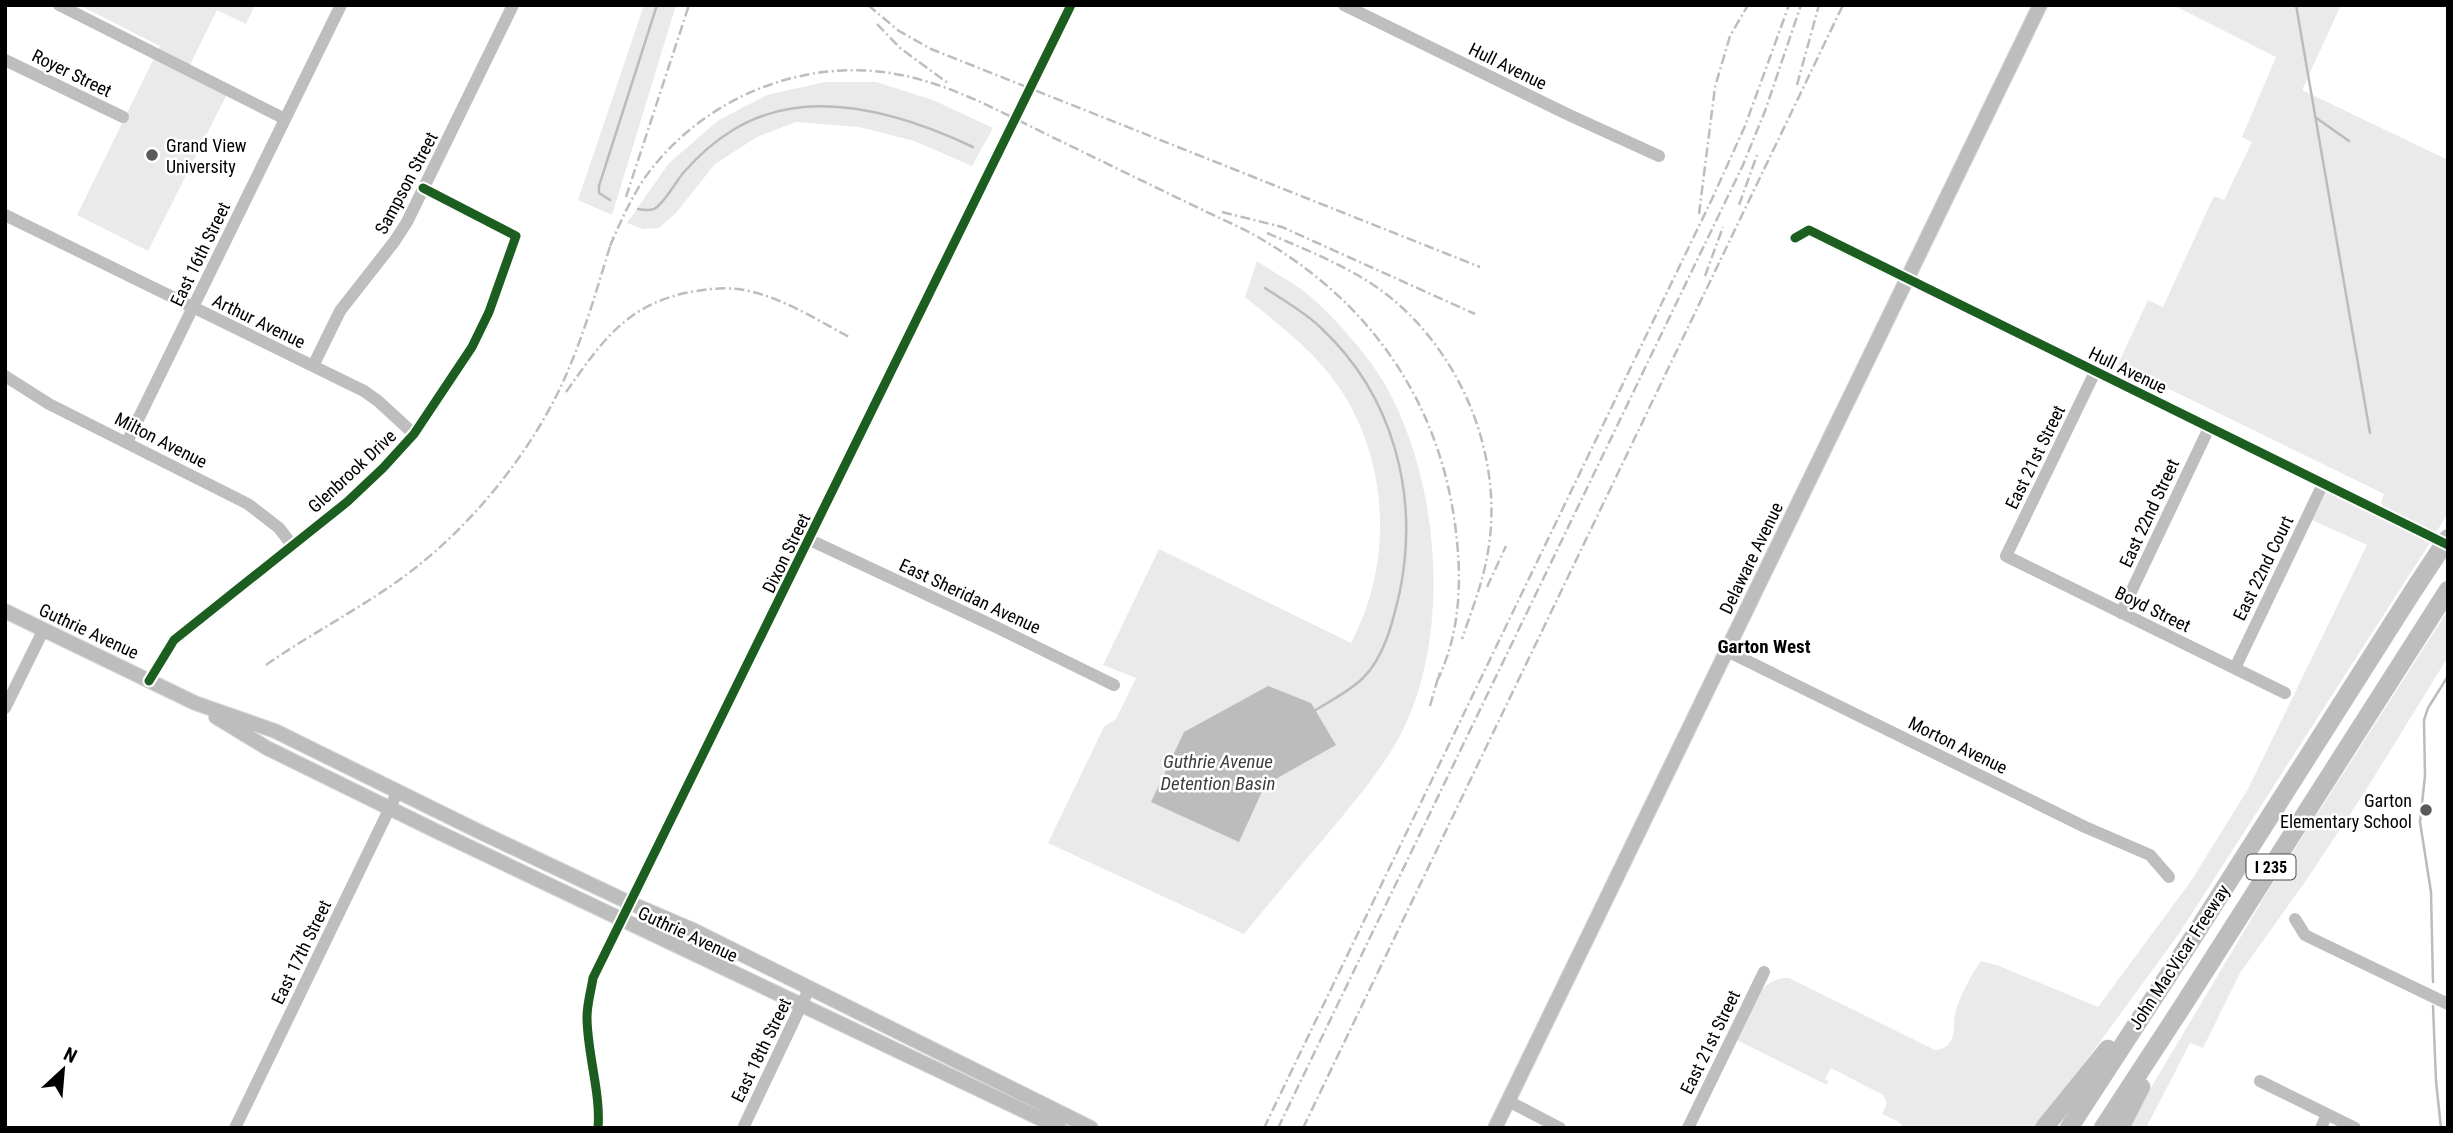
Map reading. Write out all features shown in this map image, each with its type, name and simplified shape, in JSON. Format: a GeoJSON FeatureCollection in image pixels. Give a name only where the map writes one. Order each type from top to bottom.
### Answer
{"type":"FeatureCollection","features":[{"type":"Feature","properties":{"kind":"highway","name":"John MacVicar Freeway"},"geometry":{"type":"LineString","coordinates":[[2068,1128],[2448,538]]}},
{"type":"Feature","properties":{"kind":"highway","name":"John MacVicar Freeway"},"geometry":{"type":"LineString","coordinates":[[2103,1128],[2443,598]]}},
{"type":"Feature","properties":{"kind":"highway"},"geometry":{"type":"LineString","coordinates":[[2045,1128],[2159,987]]}},
{"type":"Feature","properties":{"kind":"highway"},"geometry":{"type":"LineString","coordinates":[[2120,1128],[2184,1004]]}},
{"type":"Feature","properties":{"kind":"main road","name":"Delaware Avenue"},"geometry":{"type":"LineString","coordinates":[[1495,1128],[2040,5]]}},
{"type":"Feature","properties":{"kind":"main road","name":"Guthrie Avenue"},"geometry":{"type":"LineString","coordinates":[[5,611],[195,702],[275,731],[630,903],[692,930],[1091,1128]]}},
{"type":"Feature","properties":{"kind":"main road","name":"Guthrie Avenue"},"geometry":{"type":"LineString","coordinates":[[195,702],[267,748],[1060,1128]]}},
{"type":"Feature","properties":{"kind":"street"},"geometry":{"type":"LineString","coordinates":[[59,5],[285,119]]}},
{"type":"Feature","properties":{"kind":"street","name":"East 16th Street"},"geometry":{"type":"LineString","coordinates":[[127,442],[341,5]]}},
{"type":"Feature","properties":{"kind":"street","name":"Sampson Street"},"geometry":{"type":"LineString","coordinates":[[313,366],[340,311],[394,242],[513,5]]}},
{"type":"Feature","properties":{"kind":"street","name":"Dixon Street"},"geometry":{"type":"LineString","coordinates":[[598,1128],[600,1112],[587,1015],[593,978],[1071,5]]}},
{"type":"Feature","properties":{"kind":"street","name":"Hull Avenue"},"geometry":{"type":"LineString","coordinates":[[1343,5],[1659,156]]}},
{"type":"Feature","properties":{"kind":"street","name":"Royer Street"},"geometry":{"type":"LineString","coordinates":[[5,60],[123,117]]}},
{"type":"Feature","properties":{"kind":"street","name":"Glenbrook Drive"},"geometry":{"type":"LineString","coordinates":[[149,681],[174,640],[347,502],[383,468],[414,433],[472,347],[489,312],[516,236],[423,188]]}},
{"type":"Feature","properties":{"kind":"street","name":"Arthur Avenue"},"geometry":{"type":"LineString","coordinates":[[5,215],[364,391],[414,433]]}},
{"type":"Feature","properties":{"kind":"street","name":"Hull Avenue"},"geometry":{"type":"LineString","coordinates":[[1795,238],[1809,230],[2448,545]]}},
{"type":"Feature","properties":{"kind":"street","name":"East 21st Street"},"geometry":{"type":"LineString","coordinates":[[2006,556],[2095,372]]}},
{"type":"Feature","properties":{"kind":"street","name":"Milton Avenue"},"geometry":{"type":"LineString","coordinates":[[5,376],[48,404],[248,504],[279,528],[292,545]]}},
{"type":"Feature","properties":{"kind":"street","name":"East 22nd Street"},"geometry":{"type":"LineString","coordinates":[[2121,612],[2209,428]]}},
{"type":"Feature","properties":{"kind":"street","name":"East 22nd Court"},"geometry":{"type":"LineString","coordinates":[[2235,668],[2323,484]]}},
{"type":"Feature","properties":{"kind":"street","name":"East Sheridan Avenue"},"geometry":{"type":"LineString","coordinates":[[810,540],[1114,685]]}},
{"type":"Feature","properties":{"kind":"street","name":"Boyd Street"},"geometry":{"type":"LineString","coordinates":[[2006,556],[2285,693]]}},
{"type":"Feature","properties":{"kind":"street"},"geometry":{"type":"LineString","coordinates":[[5,708],[43,631]]}},
{"type":"Feature","properties":{"kind":"street","name":"Morton Avenue"},"geometry":{"type":"LineString","coordinates":[[1727,651],[2085,827],[2150,855],[2169,877]]}},
{"type":"Feature","properties":{"kind":"street","name":"East 17th Street"},"geometry":{"type":"LineString","coordinates":[[235,1128],[398,791]]}},
{"type":"Feature","properties":{"kind":"street"},"geometry":{"type":"LineString","coordinates":[[2295,919],[2299,928],[2313,939],[2448,1004]]}},
{"type":"Feature","properties":{"kind":"street","name":"East 21st Street"},"geometry":{"type":"LineString","coordinates":[[1688,1128],[1764,972]]}},
{"type":"Feature","properties":{"kind":"street","name":"East 18th Street"},"geometry":{"type":"LineString","coordinates":[[744,1126],[809,989]]}},
{"type":"Feature","properties":{"kind":"street"},"geometry":{"type":"LineString","coordinates":[[2260,1081],[2355,1128]]}},
{"type":"Feature","properties":{"kind":"street"},"geometry":{"type":"LineString","coordinates":[[1508,1101],[1560,1128]]}},
{"type":"Feature","properties":{"kind":"street"},"geometry":{"type":"LineString","coordinates":[[2321,1128],[2328,1114]]}},
{"type":"Feature","properties":{"kind":"shaded area","name":"Grand View University"},"geometry":{"type":"Polygon","coordinates":[[[79,5],[255,5],[246,24],[217,10],[186,73],[227,94],[148,251],[77,215],[160,46],[79,5]]]}},
{"type":"Feature","properties":{"kind":"shaded area"},"geometry":{"type":"Polygon","coordinates":[[[644,5],[676,5],[612,215],[578,200],[644,5]]]}},
{"type":"Feature","properties":{"kind":"shaded area"},"geometry":{"type":"Polygon","coordinates":[[[2173,5],[2341,5],[2302,90],[2448,160],[2448,514],[2436,532],[2383,506],[2381,502],[2384,494],[2118,364],[2148,300],[2163,307],[2214,196],[2224,200],[2252,142],[2242,137],[2276,57],[2173,5]]]}},
{"type":"Feature","properties":{"kind":"shaded area"},"geometry":{"type":"Polygon","coordinates":[[[825,82],[876,82],[933,100],[993,128],[972,166],[914,141],[859,127],[796,122],[757,137],[715,164],[676,213],[659,228],[643,229],[627,223],[669,163],[719,120],[767,95],[825,82]]]}},
{"type":"Feature","properties":{"kind":"shaded area"},"geometry":{"type":"Polygon","coordinates":[[[1257,261],[1316,301],[1358,347],[1383,381],[1403,421],[1418,465],[1428,512],[1433,561],[1433,610],[1427,658],[1414,702],[1396,743],[1353,803],[1244,934],[1048,843],[1104,727],[1116,719],[1136,678],[1103,665],[1159,549],[1351,643],[1364,614],[1379,552],[1380,520],[1371,457],[1346,398],[1325,369],[1300,343],[1245,297],[1257,261]]]}},
{"type":"Feature","properties":{"kind":"shaded area"},"geometry":{"type":"Polygon","coordinates":[[[2327,492],[2431,541],[2178,935],[2037,1128],[1905,1128],[1882,1114],[1887,1103],[1883,1095],[1831,1068],[1825,1079],[1828,1081],[1827,1085],[1735,1039],[1761,990],[1778,979],[1789,978],[1935,1050],[1943,1048],[1951,1040],[1958,1004],[1981,961],[1997,965],[2098,1007],[2191,881],[2248,789],[2367,545],[2312,520],[2327,492]]]}},
{"type":"Feature","properties":{"kind":"shaded area"},"geometry":{"type":"Polygon","coordinates":[[[2448,610],[2448,657],[2366,790],[2240,973],[2203,1048],[2190,1043],[2146,1128],[2127,1128],[2268,891],[2448,610]]]}},
{"type":"Feature","properties":{"kind":"water","name":"Guthrie Avenue Detention Basin"},"geometry":{"type":"Polygon","coordinates":[[[1268,686],[1311,703],[1336,745],[1265,785],[1239,842],[1151,802],[1184,732],[1268,686]]]}},
{"type":"Feature","properties":{"kind":"waterway"},"geometry":{"type":"LineString","coordinates":[[610,200],[599,193],[599,186],[657,5]]}},
{"type":"Feature","properties":{"kind":"waterway"},"geometry":{"type":"LineString","coordinates":[[2296,5],[2370,433]]}},
{"type":"Feature","properties":{"kind":"waterway"},"geometry":{"type":"LineString","coordinates":[[638,209],[650,210],[658,206],[689,166],[726,134],[762,116],[792,108],[854,108],[916,124],[973,147]]}},
{"type":"Feature","properties":{"kind":"waterway"},"geometry":{"type":"LineString","coordinates":[[2315,117],[2349,141]]}},
{"type":"Feature","properties":{"kind":"waterway"},"geometry":{"type":"LineString","coordinates":[[1265,288],[1315,322],[1346,355],[1367,384],[1395,449],[1403,484],[1405,555],[1400,591],[1387,638],[1377,659],[1363,678],[1346,692],[1314,711]]}},
{"type":"Feature","properties":{"kind":"waterway"},"geometry":{"type":"LineString","coordinates":[[2433,982],[2431,892],[2420,822],[2425,776],[2424,720],[2428,708],[2448,676]]}},
{"type":"Feature","properties":{"kind":"waterway"},"geometry":{"type":"LineString","coordinates":[[2433,1006],[2441,1128]]}},
{"type":"Feature","properties":{"kind":"railway"},"geometry":{"type":"LineString","coordinates":[[626,197],[689,5]]}},
{"type":"Feature","properties":{"kind":"railway"},"geometry":{"type":"LineString","coordinates":[[868,5],[899,31],[931,49],[1480,267]]}},
{"type":"Feature","properties":{"kind":"railway"},"geometry":{"type":"LineString","coordinates":[[1699,214],[1715,87],[1730,36],[1748,5]]}},
{"type":"Feature","properties":{"kind":"railway"},"geometry":{"type":"LineString","coordinates":[[1264,1128],[1712,199],[1745,126],[1789,5]]}},
{"type":"Feature","properties":{"kind":"railway"},"geometry":{"type":"LineString","coordinates":[[1278,1128],[1743,165],[1765,111],[1801,5]]}},
{"type":"Feature","properties":{"kind":"railway"},"geometry":{"type":"LineString","coordinates":[[1797,85],[1819,5]]}},
{"type":"Feature","properties":{"kind":"railway"},"geometry":{"type":"LineString","coordinates":[[1303,1128],[1843,5]]}},
{"type":"Feature","properties":{"kind":"railway"},"geometry":{"type":"LineString","coordinates":[[877,24],[900,48],[949,84]]}},
{"type":"Feature","properties":{"kind":"railway"},"geometry":{"type":"LineString","coordinates":[[610,246],[644,179],[667,151],[694,126],[724,106],[757,90],[792,78],[864,70],[901,75],[958,92],[1245,230],[1288,256],[1326,285],[1360,318],[1390,354],[1414,394],[1433,437],[1447,483],[1456,532],[1459,570],[1455,625],[1438,679]]}},
{"type":"Feature","properties":{"kind":"railway"},"geometry":{"type":"LineString","coordinates":[[1739,205],[1757,155]]}},
{"type":"Feature","properties":{"kind":"railway"},"geometry":{"type":"LineString","coordinates":[[1222,212],[1282,227],[1475,314]]}},
{"type":"Feature","properties":{"kind":"railway"},"geometry":{"type":"LineString","coordinates":[[1705,276],[1723,227]]}},
{"type":"Feature","properties":{"kind":"railway"},"geometry":{"type":"LineString","coordinates":[[1267,233],[1347,269],[1372,284],[1402,308],[1429,336],[1451,369],[1469,404],[1482,441],[1490,480],[1491,519],[1485,567],[1462,639]]}},
{"type":"Feature","properties":{"kind":"railway"},"geometry":{"type":"LineString","coordinates":[[266,665],[410,572],[481,506],[522,453],[556,397],[587,320],[613,237]]}},
{"type":"Feature","properties":{"kind":"railway"},"geometry":{"type":"LineString","coordinates":[[566,392],[592,356],[619,326],[652,304],[696,291],[729,288],[776,299],[851,338]]}},
{"type":"Feature","properties":{"kind":"railway"},"geometry":{"type":"LineString","coordinates":[[1487,587],[1506,546]]}},
{"type":"Feature","properties":{"kind":"railway"},"geometry":{"type":"LineString","coordinates":[[1430,706],[1440,671]]}},
{"type":"Feature","properties":{"kind":"cycle path"},"geometry":{"type":"LineString","coordinates":[[598,1128],[598,1101],[587,1017],[593,978],[1071,5]]}},
{"type":"Feature","properties":{"kind":"cycle path"},"geometry":{"type":"LineString","coordinates":[[149,681],[174,640],[347,502],[383,468],[414,434],[472,347],[489,312],[516,236],[423,188]]}},
{"type":"Feature","properties":{"kind":"cycle path"},"geometry":{"type":"LineString","coordinates":[[1795,238],[1809,230],[2448,545]]}},
{"type":"Feature","properties":{"kind":"place","name":"Grand View University"},"geometry":{"type":"Point","coordinates":[152,155]}},
{"type":"Feature","properties":{"kind":"place","name":"Garton Elementary School"},"geometry":{"type":"Point","coordinates":[2426,810]}},
{"type":"Feature","properties":{"kind":"district","name":"Garton West"},"geometry":{"type":"Point","coordinates":[1764,646]}}]}
